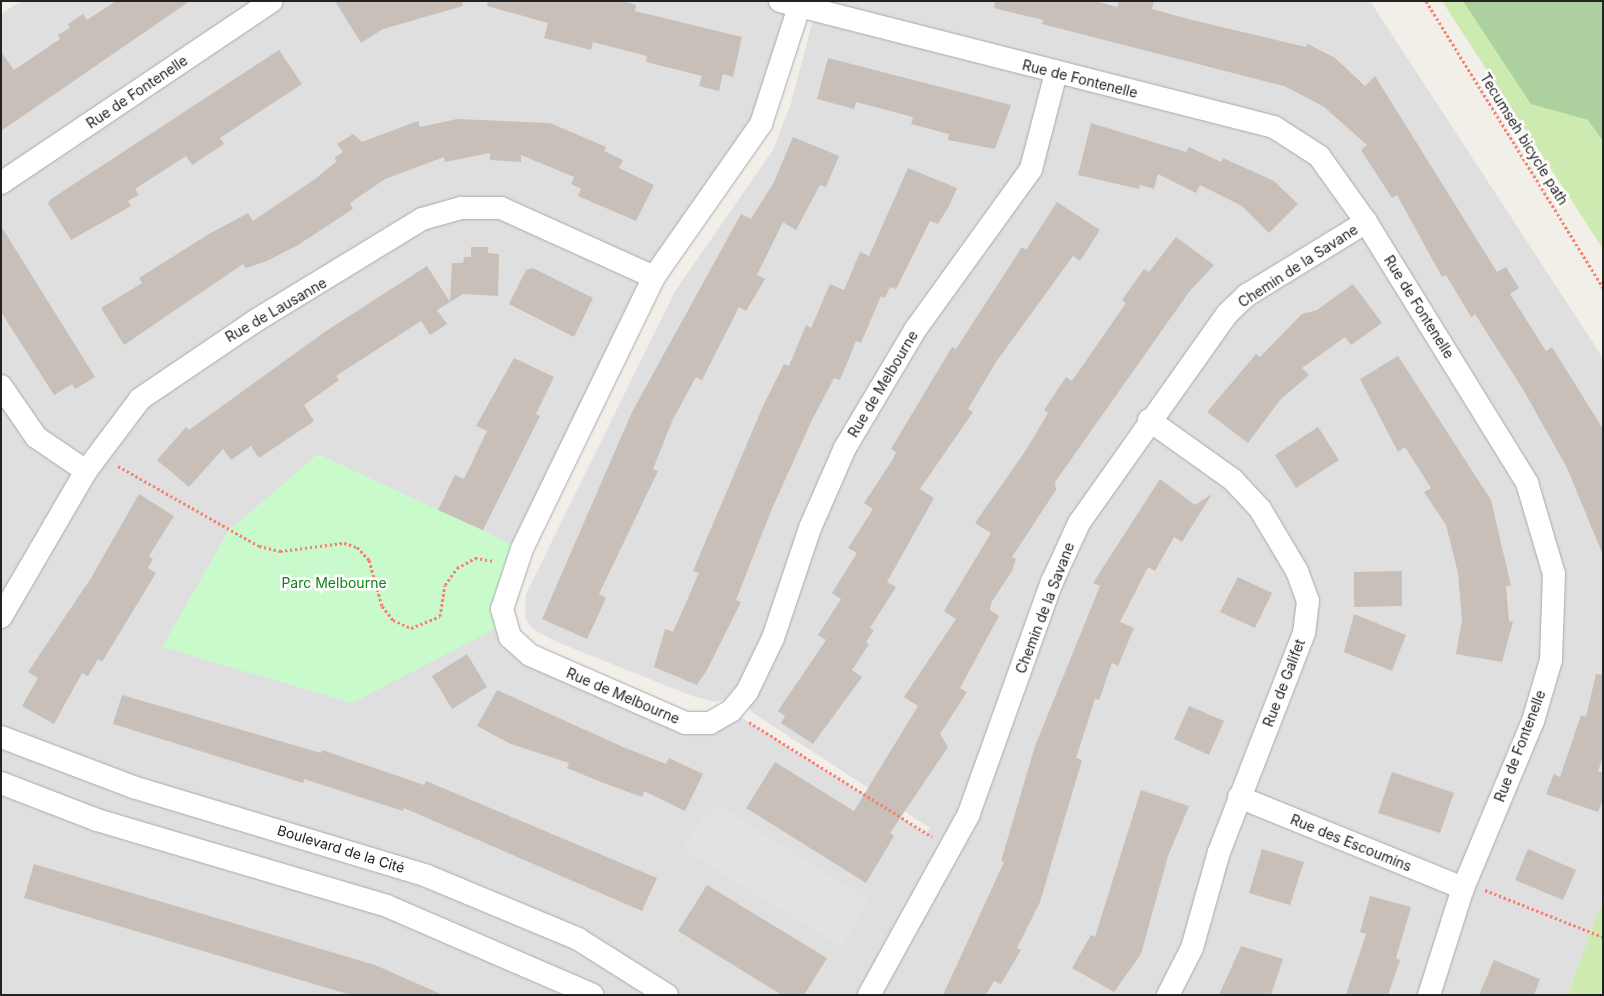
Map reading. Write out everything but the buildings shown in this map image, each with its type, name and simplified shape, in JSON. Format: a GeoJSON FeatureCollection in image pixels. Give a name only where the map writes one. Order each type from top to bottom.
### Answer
{"type":"FeatureCollection","features":[{"type":"Feature","properties":{"kind":"street","name":"Rue de Fontenelle"},"geometry":{"type":"LineString","coordinates":[[1,183],[272,1]]}},
{"type":"Feature","properties":{"kind":"street","name":"Rue de Fontenelle"},"geometry":{"type":"LineString","coordinates":[[794,3],[1290,133],[1319,156],[1366,222],[1510,451],[1538,510],[1554,574],[1552,660],[1533,720],[1463,888],[1429,995]]}},
{"type":"Feature","properties":{"kind":"street","name":"Rue de Melbourne"},"geometry":{"type":"LineString","coordinates":[[794,3],[761,124],[654,277],[514,568],[502,609],[504,624],[523,650],[686,723],[710,723],[731,711],[746,692],[773,638],[810,528],[868,406],[915,330],[1031,169],[1056,73]]}},
{"type":"Feature","properties":{"kind":"street","name":"Rue de Lausanne"},"geometry":{"type":"LineString","coordinates":[[1,617],[92,462],[140,399],[178,370],[402,230],[441,212],[483,207],[520,214],[654,277]]}},
{"type":"Feature","properties":{"kind":"street","name":"Chemin de la Savane"},"geometry":{"type":"LineString","coordinates":[[869,995],[951,850],[986,769],[1063,555],[1149,420],[1227,314],[1247,295],[1366,222]]}},
{"type":"Feature","properties":{"kind":"street"},"geometry":{"type":"LineString","coordinates":[[1,386],[36,437],[92,462]]}},
{"type":"Feature","properties":{"kind":"street","name":"Rue de Galifet"},"geometry":{"type":"LineString","coordinates":[[1149,420],[1233,480],[1260,509],[1297,572],[1308,600],[1304,633],[1239,798],[1192,948],[1168,995]]}},
{"type":"Feature","properties":{"kind":"street","name":"Boulevard de la Cité"},"geometry":{"type":"LineString","coordinates":[[1,737],[133,787],[427,876],[578,939],[667,995]]}},
{"type":"Feature","properties":{"kind":"street"},"geometry":{"type":"LineString","coordinates":[[1,783],[97,820],[387,906],[594,995]]}},
{"type":"Feature","properties":{"kind":"street","name":"Rue des Escoumins"},"geometry":{"type":"LineString","coordinates":[[1239,798],[1463,888]]}},
{"type":"Feature","properties":{"kind":"path","name":"Tecumseh bicycle path"},"geometry":{"type":"LineString","coordinates":[[1426,1],[1603,288]]}},
{"type":"Feature","properties":{"kind":"path"},"geometry":{"type":"LineString","coordinates":[[92,462],[259,546],[280,551],[344,543],[357,546],[369,560],[382,606],[393,620],[411,628],[440,616],[445,585],[457,568],[475,558],[514,568]]}},
{"type":"Feature","properties":{"kind":"path"},"geometry":{"type":"LineString","coordinates":[[731,711],[951,850]]}},
{"type":"Feature","properties":{"kind":"path"},"geometry":{"type":"LineString","coordinates":[[1463,888],[1489,890],[1603,937]]}},
{"type":"Feature","properties":{"kind":"shaded area"},"geometry":{"type":"Polygon","coordinates":[[[21,1],[801,1],[780,73],[702,204],[522,549],[504,624],[510,637],[672,719],[731,711],[926,834],[930,828],[753,713],[737,696],[715,702],[692,696],[557,642],[533,629],[525,618],[526,594],[675,291],[773,150],[791,103],[818,1],[1370,1],[1603,358],[1603,898],[1568,995],[1,995],[1,14],[21,1]]]}},
{"type":"Feature","properties":{"kind":"shaded area"},"geometry":{"type":"Polygon","coordinates":[[[718,805],[869,900],[842,947],[682,849],[704,816],[708,818],[718,805]]]}},
{"type":"Feature","properties":{"kind":"green space"},"geometry":{"type":"Polygon","coordinates":[[[1442,1],[1603,1],[1603,249],[1442,1]]]}},
{"type":"Feature","properties":{"kind":"green space"},"geometry":{"type":"Polygon","coordinates":[[[1463,1],[1603,1],[1603,141],[1588,120],[1531,104],[1463,1]]]}},
{"type":"Feature","properties":{"kind":"green space","name":"Parc Melbourne"},"geometry":{"type":"Polygon","coordinates":[[[318,454],[522,549],[504,624],[352,703],[162,647],[229,530],[318,454]]]}},
{"type":"Feature","properties":{"kind":"green space"},"geometry":{"type":"Polygon","coordinates":[[[1603,900],[1603,995],[1568,995],[1596,917],[1603,900]]]}}]}
